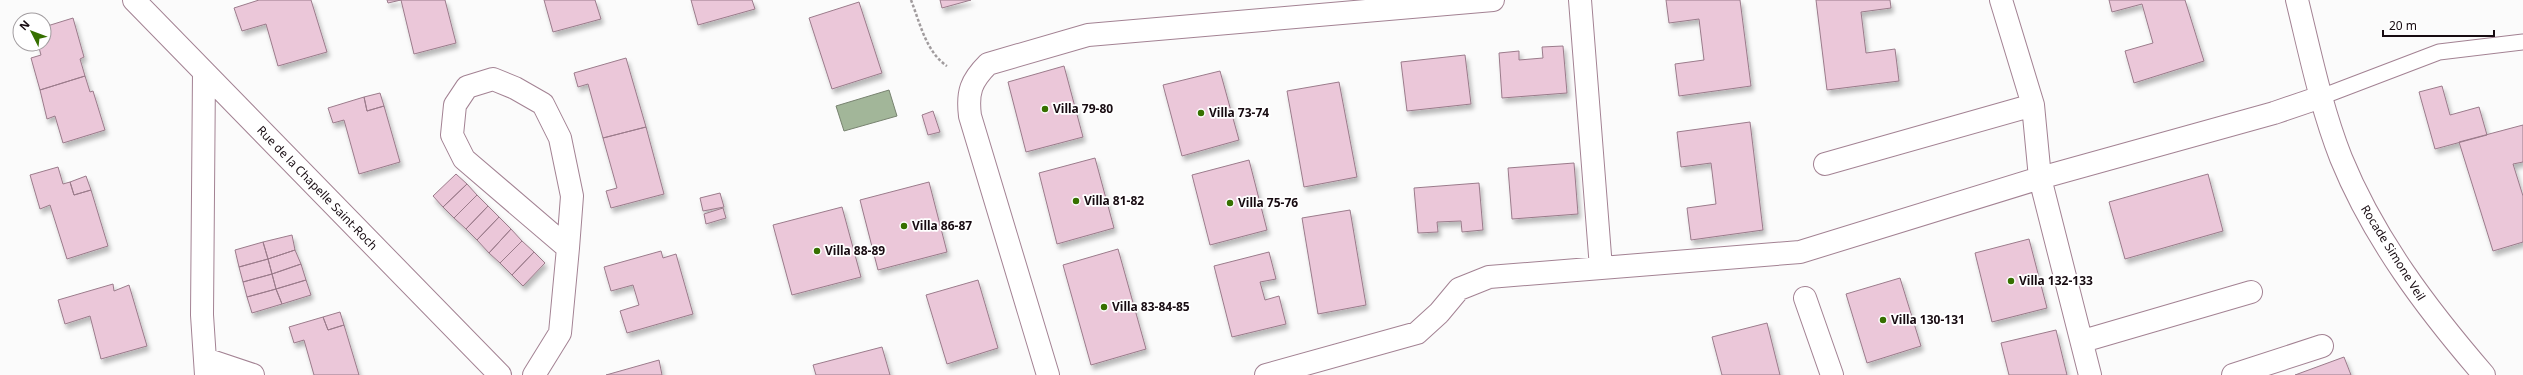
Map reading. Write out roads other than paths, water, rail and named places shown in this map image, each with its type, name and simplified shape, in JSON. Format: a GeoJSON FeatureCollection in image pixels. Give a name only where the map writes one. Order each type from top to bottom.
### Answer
{"type":"FeatureCollection","features":[{"type":"Feature","properties":{"kind":"street","name":"Rue de la Chapelle Saint-Roch"},"geometry":{"type":"LineString","coordinates":[[134,0],[500,375]]}},
{"type":"Feature","properties":{"kind":"street"},"geometry":{"type":"LineString","coordinates":[[1048,375],[970,116],[968,97],[976,76],[988,64],[1088,35],[1493,0]]}},
{"type":"Feature","properties":{"kind":"street"},"geometry":{"type":"LineString","coordinates":[[1580,0],[1601,268]]}},
{"type":"Feature","properties":{"kind":"street"},"geometry":{"type":"LineString","coordinates":[[2002,0],[2032,105],[2040,178],[2083,341],[2090,375]]}},
{"type":"Feature","properties":{"kind":"street","name":"Rocade Simone Veil"},"geometry":{"type":"LineString","coordinates":[[2297,0],[2322,96],[2341,157],[2360,200],[2385,244],[2413,288],[2449,335],[2484,375]]}},
{"type":"Feature","properties":{"kind":"street"},"geometry":{"type":"LineString","coordinates":[[204,72],[202,315],[206,367],[252,375]]}},
{"type":"Feature","properties":{"kind":"street"},"geometry":{"type":"LineString","coordinates":[[534,375],[560,333],[568,248],[572,196],[560,138],[543,104],[515,88],[493,79],[467,87],[455,105],[452,135],[464,159],[568,248]]}},
{"type":"Feature","properties":{"kind":"street"},"geometry":{"type":"LineString","coordinates":[[1266,375],[1418,333],[1439,313],[1459,289],[1489,277],[1800,252],[2040,178],[2266,115],[2322,96]]}},
{"type":"Feature","properties":{"kind":"street"},"geometry":{"type":"LineString","coordinates":[[1825,164],[2032,105]]}},
{"type":"Feature","properties":{"kind":"street"},"geometry":{"type":"LineString","coordinates":[[2083,341],[2251,292]]}},
{"type":"Feature","properties":{"kind":"street"},"geometry":{"type":"LineString","coordinates":[[1804,298],[1832,375]]}},
{"type":"Feature","properties":{"kind":"street"},"geometry":{"type":"LineString","coordinates":[[2233,375],[2322,346]]}},
{"type":"Feature","properties":{"kind":"lane"},"geometry":{"type":"LineString","coordinates":[[2322,96],[2439,52],[2523,42]]}},
{"type":"Feature","properties":{"kind":"place","name":"Villa 79-80"},"geometry":{"type":"Point","coordinates":[1045,109]}},
{"type":"Feature","properties":{"kind":"place","name":"Villa 73-74"},"geometry":{"type":"Point","coordinates":[1201,113]}},
{"type":"Feature","properties":{"kind":"place","name":"Villa 81-82"},"geometry":{"type":"Point","coordinates":[1076,201]}},
{"type":"Feature","properties":{"kind":"place","name":"Villa 75-76"},"geometry":{"type":"Point","coordinates":[1230,203]}},
{"type":"Feature","properties":{"kind":"place","name":"Villa 86-87"},"geometry":{"type":"Point","coordinates":[904,226]}},
{"type":"Feature","properties":{"kind":"place","name":"Villa 88-89"},"geometry":{"type":"Point","coordinates":[817,251]}},
{"type":"Feature","properties":{"kind":"place","name":"Villa 132-133"},"geometry":{"type":"Point","coordinates":[2011,281]}},
{"type":"Feature","properties":{"kind":"place","name":"Villa 83-84-85"},"geometry":{"type":"Point","coordinates":[1104,307]}},
{"type":"Feature","properties":{"kind":"place","name":"Villa 130-131"},"geometry":{"type":"Point","coordinates":[1883,320]}}]}
